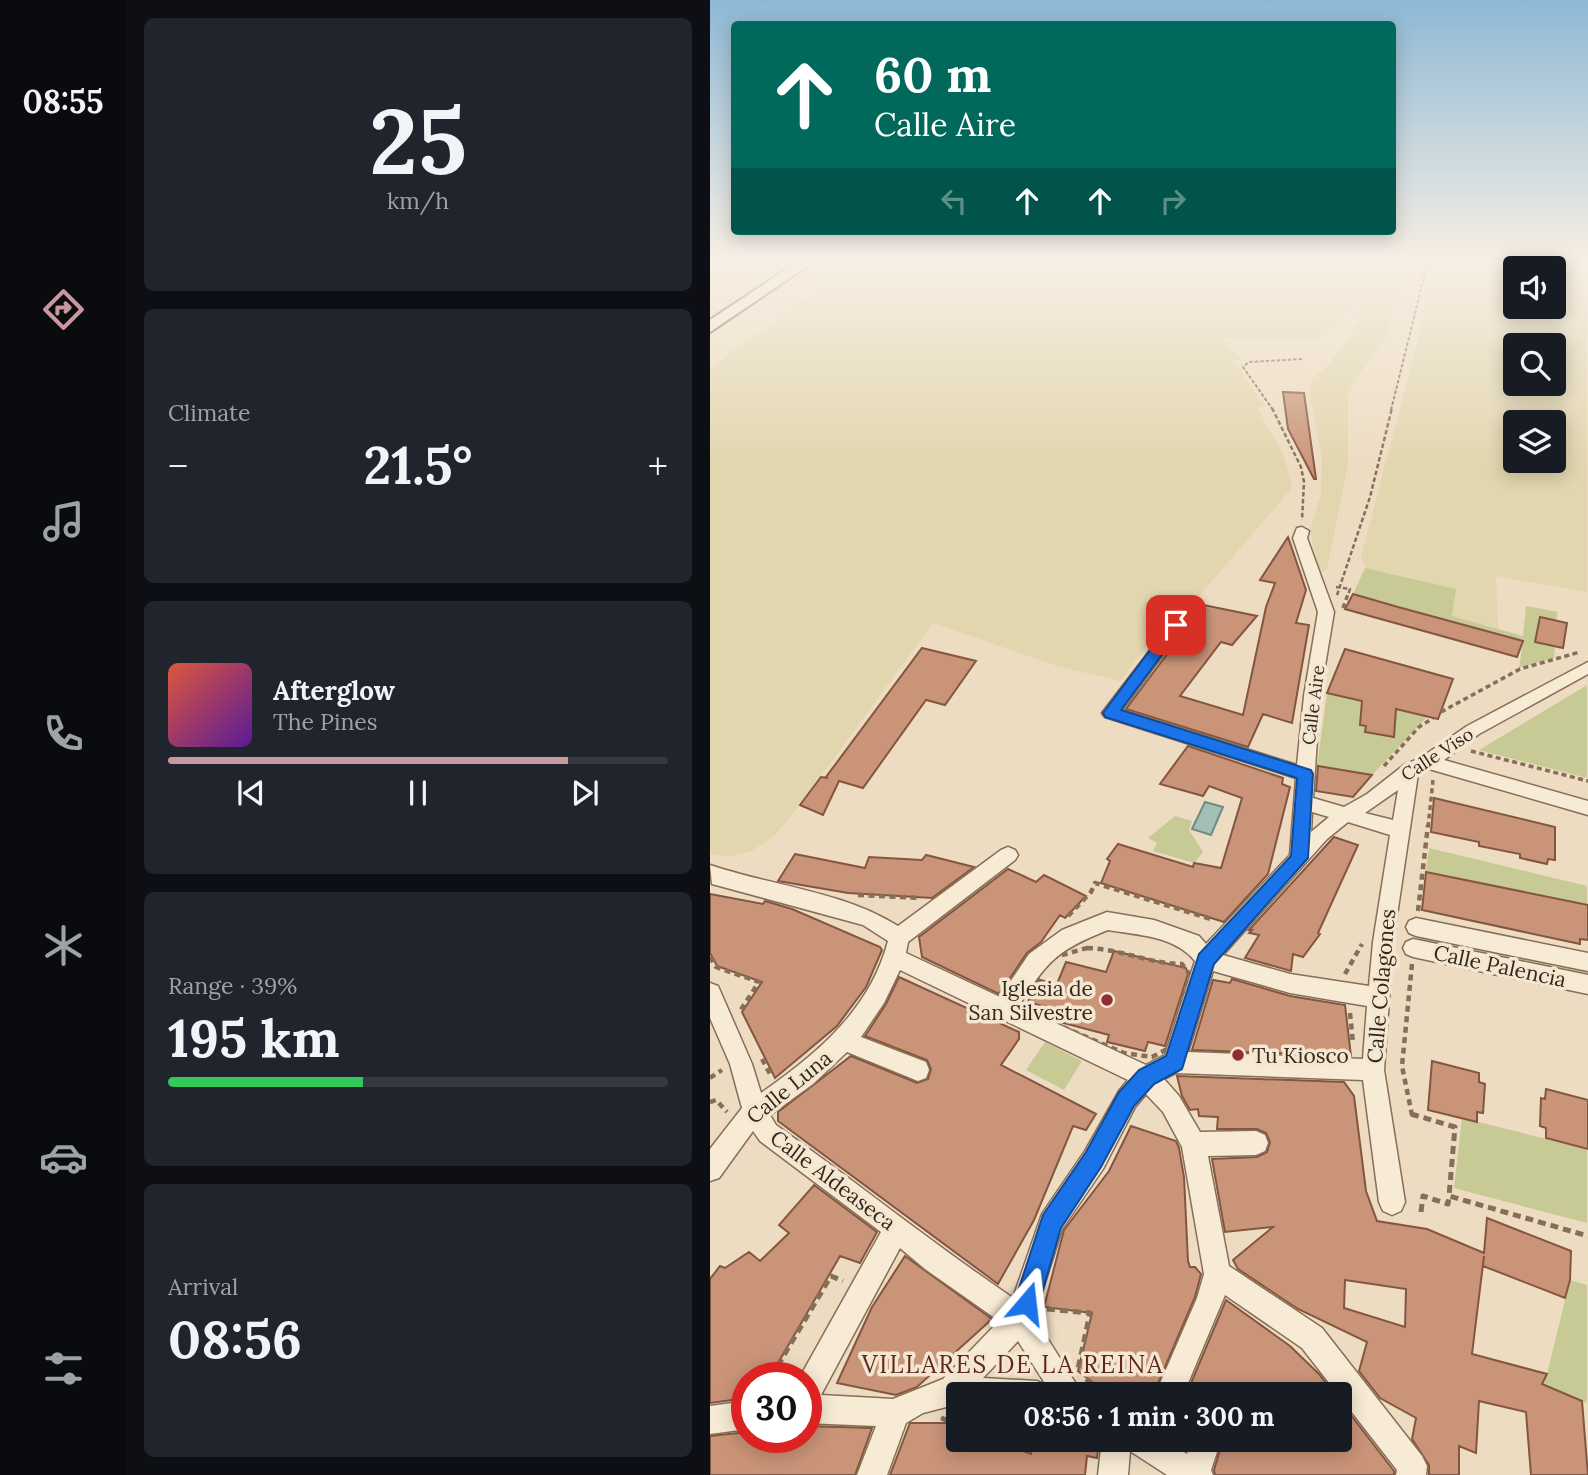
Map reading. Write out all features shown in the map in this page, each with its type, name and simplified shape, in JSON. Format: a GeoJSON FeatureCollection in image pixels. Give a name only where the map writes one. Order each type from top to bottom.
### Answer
{"type":"FeatureCollection","features":[{"type":"Feature","properties":{"kind":"street","name":"Calle Aire"},"geometry":{"type":"LineString","coordinates":[[1299,858],[1312,696],[1333,614],[1318,589],[1300,538],[1302,531]]}},
{"type":"Feature","properties":{"kind":"street"},"geometry":{"type":"LineString","coordinates":[[1193,604],[1111,713],[1305,774]]}},
{"type":"Feature","properties":{"kind":"street","name":"Calle Viso"},"geometry":{"type":"LineString","coordinates":[[1299,858],[1320,834],[1346,814],[1423,769],[1473,730],[1584,659]]}},
{"type":"Feature","properties":{"kind":"street"},"geometry":{"type":"LineString","coordinates":[[1423,769],[1587,808]]}},
{"type":"Feature","properties":{"kind":"street","name":"Calle Colagones"},"geometry":{"type":"LineString","coordinates":[[1392,1202],[1373,1070],[1377,997],[1400,830],[1423,769]]}},
{"type":"Feature","properties":{"kind":"street"},"geometry":{"type":"LineString","coordinates":[[1303,802],[1400,830]]}},
{"type":"Feature","properties":{"kind":"street"},"geometry":{"type":"LineString","coordinates":[[897,948],[1008,855]]}},
{"type":"Feature","properties":{"kind":"street"},"geometry":{"type":"LineString","coordinates":[[1174,1062],[1206,960],[1299,858]]}},
{"type":"Feature","properties":{"kind":"street"},"geometry":{"type":"LineString","coordinates":[[713,876],[803,898],[869,918],[897,948],[1004,1010],[1146,1077],[1171,1104],[1194,1144],[1217,1274],[1210,1299],[1175,1382]]}},
{"type":"Feature","properties":{"kind":"street"},"geometry":{"type":"LineString","coordinates":[[1004,1010],[1036,960],[1044,953],[1069,936],[1107,921],[1154,929],[1192,942],[1206,960],[1238,971],[1348,995],[1377,997]]}},
{"type":"Feature","properties":{"kind":"street","name":"Calle Palencia"},"geometry":{"type":"LineString","coordinates":[[1414,937],[1587,962]]}},
{"type":"Feature","properties":{"kind":"street","name":"Calle Palencia"},"geometry":{"type":"LineString","coordinates":[[1414,937],[1587,985]]}},
{"type":"Feature","properties":{"kind":"street","name":"Calle Luna"},"geometry":{"type":"LineString","coordinates":[[710,1169],[755,1112],[845,1041],[875,1001],[897,948]]}},
{"type":"Feature","properties":{"kind":"street","name":"Calle Aldeaseca"},"geometry":{"type":"LineString","coordinates":[[710,993],[740,1064],[755,1112],[768,1133],[897,1228],[934,1260],[1031,1314]]}},
{"type":"Feature","properties":{"kind":"street","name":"Calle Luna"},"geometry":{"type":"LineString","coordinates":[[845,1041],[918,1070]]}},
{"type":"Feature","properties":{"kind":"street"},"geometry":{"type":"LineString","coordinates":[[960,1382],[1031,1314],[1051,1223],[1094,1160],[1127,1099],[1146,1077],[1174,1062],[1373,1070]]}},
{"type":"Feature","properties":{"kind":"street"},"geometry":{"type":"LineString","coordinates":[[1194,1144],[1256,1143]]}},
{"type":"Feature","properties":{"kind":"street"},"geometry":{"type":"LineString","coordinates":[[822,1365],[897,1228]]}},
{"type":"Feature","properties":{"kind":"street"},"geometry":{"type":"LineString","coordinates":[[1217,1274],[1312,1338],[1412,1466],[1411,1475]]}},
{"type":"Feature","properties":{"kind":"street"},"geometry":{"type":"LineString","coordinates":[[1031,1314],[1063,1382]]}},
{"type":"Feature","properties":{"kind":"street"},"geometry":{"type":"LineString","coordinates":[[822,1409],[906,1407],[946,1392]]}},
{"type":"Feature","properties":{"kind":"street"},"geometry":{"type":"LineString","coordinates":[[872,1475],[906,1407]]}},
{"type":"Feature","properties":{"kind":"street"},"geometry":{"type":"LineString","coordinates":[[710,1420],[731,1417]]}},
{"type":"Feature","properties":{"kind":"street"},"geometry":{"type":"LineString","coordinates":[[1113,1475],[1116,1452]]}},
{"type":"Feature","properties":{"kind":"street"},"geometry":{"type":"LineString","coordinates":[[1161,1452],[1196,1474],[1203,1452]]}},
{"type":"Feature","properties":{"kind":"path"},"geometry":{"type":"LineString","coordinates":[[1333,614],[1370,497],[1411,330]]}},
{"type":"Feature","properties":{"kind":"path"},"geometry":{"type":"LineString","coordinates":[[1302,531],[1304,482],[1301,467],[1284,437],[1275,412],[1243,367],[1249,362],[1303,359]]}},
{"type":"Feature","properties":{"kind":"path"},"geometry":{"type":"LineString","coordinates":[[1318,589],[1350,589],[1333,614]]}},
{"type":"Feature","properties":{"kind":"path"},"geometry":{"type":"LineString","coordinates":[[1441,712],[1520,669],[1584,659]]}},
{"type":"Feature","properties":{"kind":"path"},"geometry":{"type":"LineString","coordinates":[[1378,773],[1419,727],[1433,718]]}},
{"type":"Feature","properties":{"kind":"path"},"geometry":{"type":"LineString","coordinates":[[1470,750],[1587,781]]}},
{"type":"Feature","properties":{"kind":"path"},"geometry":{"type":"LineString","coordinates":[[1421,1212],[1423,1196],[1448,1204],[1455,1127],[1411,1115],[1402,1066],[1414,937],[1423,769]]}},
{"type":"Feature","properties":{"kind":"path"},"geometry":{"type":"LineString","coordinates":[[1087,948],[1101,948],[1166,964],[1182,964],[1190,975],[1169,1048],[1150,1057],[1128,1054],[1030,1013],[1028,1005],[1040,976],[1038,968],[1048,959],[1087,948]]}},
{"type":"Feature","properties":{"kind":"path"},"geometry":{"type":"LineString","coordinates":[[710,957],[716,967],[759,982],[740,1012],[745,1023]]}},
{"type":"Feature","properties":{"kind":"path"},"geometry":{"type":"LineString","coordinates":[[710,971],[716,967]]}},
{"type":"Feature","properties":{"kind":"path"},"geometry":{"type":"LineString","coordinates":[[756,1046],[773,1081]]}},
{"type":"Feature","properties":{"kind":"path"},"geometry":{"type":"LineString","coordinates":[[710,1102],[716,1100],[729,1115]]}},
{"type":"Feature","properties":{"kind":"path"},"geometry":{"type":"LineString","coordinates":[[1449,1196],[1587,1236]]}},
{"type":"Feature","properties":{"kind":"path"},"geometry":{"type":"LineString","coordinates":[[780,1362],[831,1276],[850,1284]]}},
{"type":"Feature","properties":{"kind":"path"},"geometry":{"type":"LineString","coordinates":[[1031,1314],[1090,1313],[1077,1373],[1089,1382]]}},
{"type":"Feature","properties":{"kind":"shaded area"},"geometry":{"type":"Polygon","coordinates":[[[763,330],[1329,330],[1321,338],[1223,338],[1241,360],[1233,361],[1265,406],[1257,408],[1284,456],[1292,488],[1194,602],[1182,600],[1120,681],[1057,666],[933,623],[800,805],[774,836],[752,851],[728,857],[710,854],[710,370],[763,330]]]}},
{"type":"Feature","properties":{"kind":"shaded area"},"geometry":{"type":"Polygon","coordinates":[[[1353,330],[1389,330],[1387,337],[1355,380],[1348,395],[1348,464],[1327,569],[1319,574],[1310,530],[1321,494],[1322,459],[1309,392],[1312,379],[1329,364],[1353,330]]]}},
{"type":"Feature","properties":{"kind":"shaded area"},"geometry":{"type":"Polygon","coordinates":[[[1420,330],[1587,330],[1587,592],[1496,576],[1498,629],[1452,616],[1456,589],[1365,568],[1361,557],[1420,330]]]}},
{"type":"Feature","properties":{"kind":"shaded area"},"geometry":{"type":"Polygon","coordinates":[[[1205,802],[1223,807],[1211,835],[1192,829],[1205,802]]]}},
{"type":"Feature","properties":{"kind":"green space"},"geometry":{"type":"Polygon","coordinates":[[[1365,568],[1456,589],[1452,616],[1523,636],[1526,606],[1558,612],[1556,620],[1540,617],[1535,641],[1555,646],[1554,658],[1519,668],[1523,641],[1353,594],[1365,568]]]}},
{"type":"Feature","properties":{"kind":"green space"},"geometry":{"type":"Polygon","coordinates":[[[1587,685],[1587,778],[1479,750],[1587,685]]]}},
{"type":"Feature","properties":{"kind":"green space"},"geometry":{"type":"Polygon","coordinates":[[[1327,693],[1428,716],[1372,775],[1317,766],[1327,693]]]}},
{"type":"Feature","properties":{"kind":"green space"},"geometry":{"type":"Polygon","coordinates":[[[1175,816],[1192,821],[1189,830],[1203,852],[1194,863],[1153,851],[1157,843],[1148,838],[1175,816]]]}},
{"type":"Feature","properties":{"kind":"green space"},"geometry":{"type":"Polygon","coordinates":[[[1429,848],[1587,886],[1587,905],[1426,871],[1429,848]]]}},
{"type":"Feature","properties":{"kind":"green space"},"geometry":{"type":"Polygon","coordinates":[[[1420,935],[1587,970],[1587,978],[1419,944],[1420,935]]]}},
{"type":"Feature","properties":{"kind":"green space"},"geometry":{"type":"Polygon","coordinates":[[[1045,1042],[1082,1061],[1064,1090],[1026,1070],[1045,1042]]]}},
{"type":"Feature","properties":{"kind":"green space"},"geometry":{"type":"Polygon","coordinates":[[[1462,1118],[1587,1149],[1587,1223],[1454,1188],[1462,1118]]]}},
{"type":"Feature","properties":{"kind":"green space"},"geometry":{"type":"Polygon","coordinates":[[[1570,1280],[1587,1285],[1587,1403],[1542,1384],[1547,1374],[1570,1280]]]}},
{"type":"Feature","properties":{"kind":"building"},"geometry":{"type":"Polygon","coordinates":[[[1283,392],[1304,393],[1316,479],[1288,429],[1283,392]]]}},
{"type":"Feature","properties":{"kind":"building"},"geometry":{"type":"Polygon","coordinates":[[[1288,537],[1306,590],[1296,623],[1309,625],[1292,723],[1263,714],[1248,747],[1126,709],[1204,605],[1257,616],[1232,645],[1221,642],[1180,696],[1243,715],[1266,607],[1275,583],[1260,580],[1288,537]]]}},
{"type":"Feature","properties":{"kind":"building"},"geometry":{"type":"Polygon","coordinates":[[[1353,594],[1523,641],[1517,657],[1345,609],[1353,594]]]}},
{"type":"Feature","properties":{"kind":"building"},"geometry":{"type":"Polygon","coordinates":[[[1540,617],[1567,623],[1563,648],[1535,642],[1540,617]]]}},
{"type":"Feature","properties":{"kind":"building"},"geometry":{"type":"Polygon","coordinates":[[[922,648],[976,661],[945,705],[926,700],[863,788],[839,781],[823,815],[800,805],[821,777],[828,778],[826,777],[922,648]]]}},
{"type":"Feature","properties":{"kind":"building"},"geometry":{"type":"Polygon","coordinates":[[[1345,649],[1453,679],[1438,719],[1396,709],[1394,737],[1365,732],[1366,726],[1360,725],[1362,701],[1327,693],[1345,649]]]}},
{"type":"Feature","properties":{"kind":"building"},"geometry":{"type":"Polygon","coordinates":[[[1188,746],[1283,778],[1282,784],[1290,787],[1268,874],[1224,922],[1101,883],[1110,861],[1107,859],[1118,844],[1193,867],[1194,863],[1221,868],[1242,798],[1209,786],[1203,796],[1160,784],[1188,746]]]}},
{"type":"Feature","properties":{"kind":"building"},"geometry":{"type":"Polygon","coordinates":[[[1318,766],[1372,775],[1353,797],[1316,791],[1318,766]]]}},
{"type":"Feature","properties":{"kind":"building"},"geometry":{"type":"Polygon","coordinates":[[[1434,798],[1555,827],[1555,860],[1548,859],[1547,864],[1520,858],[1520,854],[1479,846],[1479,842],[1431,832],[1434,798]]]}},
{"type":"Feature","properties":{"kind":"building"},"geometry":{"type":"Polygon","coordinates":[[[1334,837],[1358,845],[1318,933],[1320,934],[1303,957],[1293,954],[1291,971],[1245,958],[1259,935],[1249,933],[1252,930],[1249,930],[1334,837]]]}},
{"type":"Feature","properties":{"kind":"building"},"geometry":{"type":"Polygon","coordinates":[[[795,854],[865,868],[869,857],[922,860],[926,855],[974,867],[932,898],[848,893],[778,881],[795,854]]]}},
{"type":"Feature","properties":{"kind":"building"},"geometry":{"type":"Polygon","coordinates":[[[1008,869],[1036,882],[1044,875],[1086,896],[1065,918],[1060,915],[1041,942],[1027,953],[999,994],[922,957],[919,937],[1008,869]]]}},
{"type":"Feature","properties":{"kind":"building"},"geometry":{"type":"Polygon","coordinates":[[[1426,872],[1588,905],[1588,940],[1580,939],[1580,944],[1422,910],[1426,872]]]}},
{"type":"Feature","properties":{"kind":"building"},"geometry":{"type":"Polygon","coordinates":[[[710,894],[763,904],[765,901],[792,909],[882,950],[866,987],[837,1026],[775,1078],[742,1012],[762,982],[717,966],[710,953],[710,894]]]}},
{"type":"Feature","properties":{"kind":"building","name":"Iglesia de San Silvestre"},"geometry":{"type":"Polygon","coordinates":[[[1114,951],[1186,968],[1188,974],[1165,1046],[1148,1042],[1145,1051],[1107,1042],[1109,1035],[1060,1022],[1046,1016],[1048,1007],[1030,1003],[1040,980],[1057,984],[1066,962],[1106,972],[1114,951]]]}},
{"type":"Feature","properties":{"kind":"building"},"geometry":{"type":"Polygon","coordinates":[[[899,977],[1019,1032],[1019,1039],[1001,1065],[1096,1114],[1086,1130],[1073,1126],[1034,1220],[998,1284],[778,1121],[778,1112],[851,1056],[917,1083],[928,1079],[931,1069],[927,1060],[865,1036],[886,1004],[899,977]]]}},
{"type":"Feature","properties":{"kind":"building"},"geometry":{"type":"Polygon","coordinates":[[[1232,979],[1290,996],[1345,1005],[1351,1056],[1192,1050],[1213,980],[1230,983],[1232,979]]]}},
{"type":"Feature","properties":{"kind":"building"},"geometry":{"type":"Polygon","coordinates":[[[1432,1061],[1479,1073],[1479,1082],[1485,1084],[1483,1113],[1477,1112],[1477,1122],[1428,1110],[1432,1061]]]}},
{"type":"Feature","properties":{"kind":"building"},"geometry":{"type":"Polygon","coordinates":[[[1177,1076],[1344,1082],[1354,1096],[1366,1191],[1377,1221],[1427,1229],[1484,1253],[1487,1218],[1571,1251],[1570,1280],[1565,1298],[1483,1266],[1484,1256],[1472,1354],[1547,1374],[1542,1384],[1582,1401],[1588,1475],[1531,1475],[1526,1412],[1479,1401],[1476,1453],[1459,1446],[1459,1475],[1429,1475],[1429,1465],[1412,1439],[1416,1418],[1380,1398],[1359,1371],[1367,1342],[1298,1309],[1238,1269],[1233,1260],[1273,1227],[1225,1232],[1212,1159],[1257,1157],[1267,1152],[1270,1142],[1266,1133],[1257,1129],[1217,1129],[1218,1117],[1199,1116],[1198,1109],[1190,1110],[1182,1096],[1177,1076]],[[1345,1280],[1344,1308],[1405,1327],[1406,1289],[1345,1280]]]}},
{"type":"Feature","properties":{"kind":"building"},"geometry":{"type":"Polygon","coordinates":[[[1546,1089],[1588,1100],[1588,1149],[1546,1138],[1546,1128],[1540,1126],[1541,1098],[1545,1099],[1546,1089]]]}},
{"type":"Feature","properties":{"kind":"building"},"geometry":{"type":"Polygon","coordinates":[[[1131,1126],[1176,1141],[1179,1148],[1184,1177],[1188,1261],[1190,1267],[1195,1267],[1201,1274],[1195,1297],[1159,1382],[1092,1382],[1078,1371],[1092,1313],[1044,1307],[1064,1230],[1109,1171],[1131,1126]]]}},
{"type":"Feature","properties":{"kind":"building"},"geometry":{"type":"Polygon","coordinates":[[[814,1185],[877,1232],[860,1263],[840,1256],[779,1362],[731,1362],[731,1400],[710,1403],[710,1279],[720,1266],[725,1268],[749,1252],[760,1261],[789,1233],[779,1225],[814,1185]]]}},
{"type":"Feature","properties":{"kind":"building"},"geometry":{"type":"Polygon","coordinates":[[[905,1256],[992,1319],[917,1387],[896,1395],[837,1383],[872,1307],[905,1256]]]}},
{"type":"Feature","properties":{"kind":"building"},"geometry":{"type":"Polygon","coordinates":[[[1226,1300],[1290,1346],[1325,1382],[1191,1382],[1226,1300]]]}},
{"type":"Feature","properties":{"kind":"building"},"geometry":{"type":"Polygon","coordinates":[[[1352,1417],[1394,1471],[1394,1475],[1215,1475],[1219,1452],[1352,1452],[1352,1417]]]}},
{"type":"Feature","properties":{"kind":"building"},"geometry":{"type":"Polygon","coordinates":[[[910,1423],[946,1423],[946,1452],[1098,1452],[1097,1458],[1087,1456],[1085,1475],[890,1475],[910,1423]]]}},
{"type":"Feature","properties":{"kind":"building"},"geometry":{"type":"Polygon","coordinates":[[[822,1426],[872,1428],[855,1475],[710,1475],[710,1436],[731,1434],[731,1453],[822,1453],[822,1426]]]}},
{"type":"Feature","properties":{"kind":"place","name":"Iglesia de San Silvestre"},"geometry":{"type":"Point","coordinates":[1107,1000]}},
{"type":"Feature","properties":{"kind":"place","name":"Tu Kiosco"},"geometry":{"type":"Point","coordinates":[1238,1055]}},
{"type":"Feature","properties":{"kind":"district","name":"VILLARES DE LA REINA"},"geometry":{"type":"Point","coordinates":[1013,1364]}},
{"type":"Feature","properties":{"kind":"route"},"geometry":{"type":"LineString","coordinates":[[1027,1303],[1051,1223],[1094,1160],[1127,1099],[1146,1077],[1174,1062],[1206,960],[1299,858],[1305,774],[1111,713],[1176,625]]}}]}
